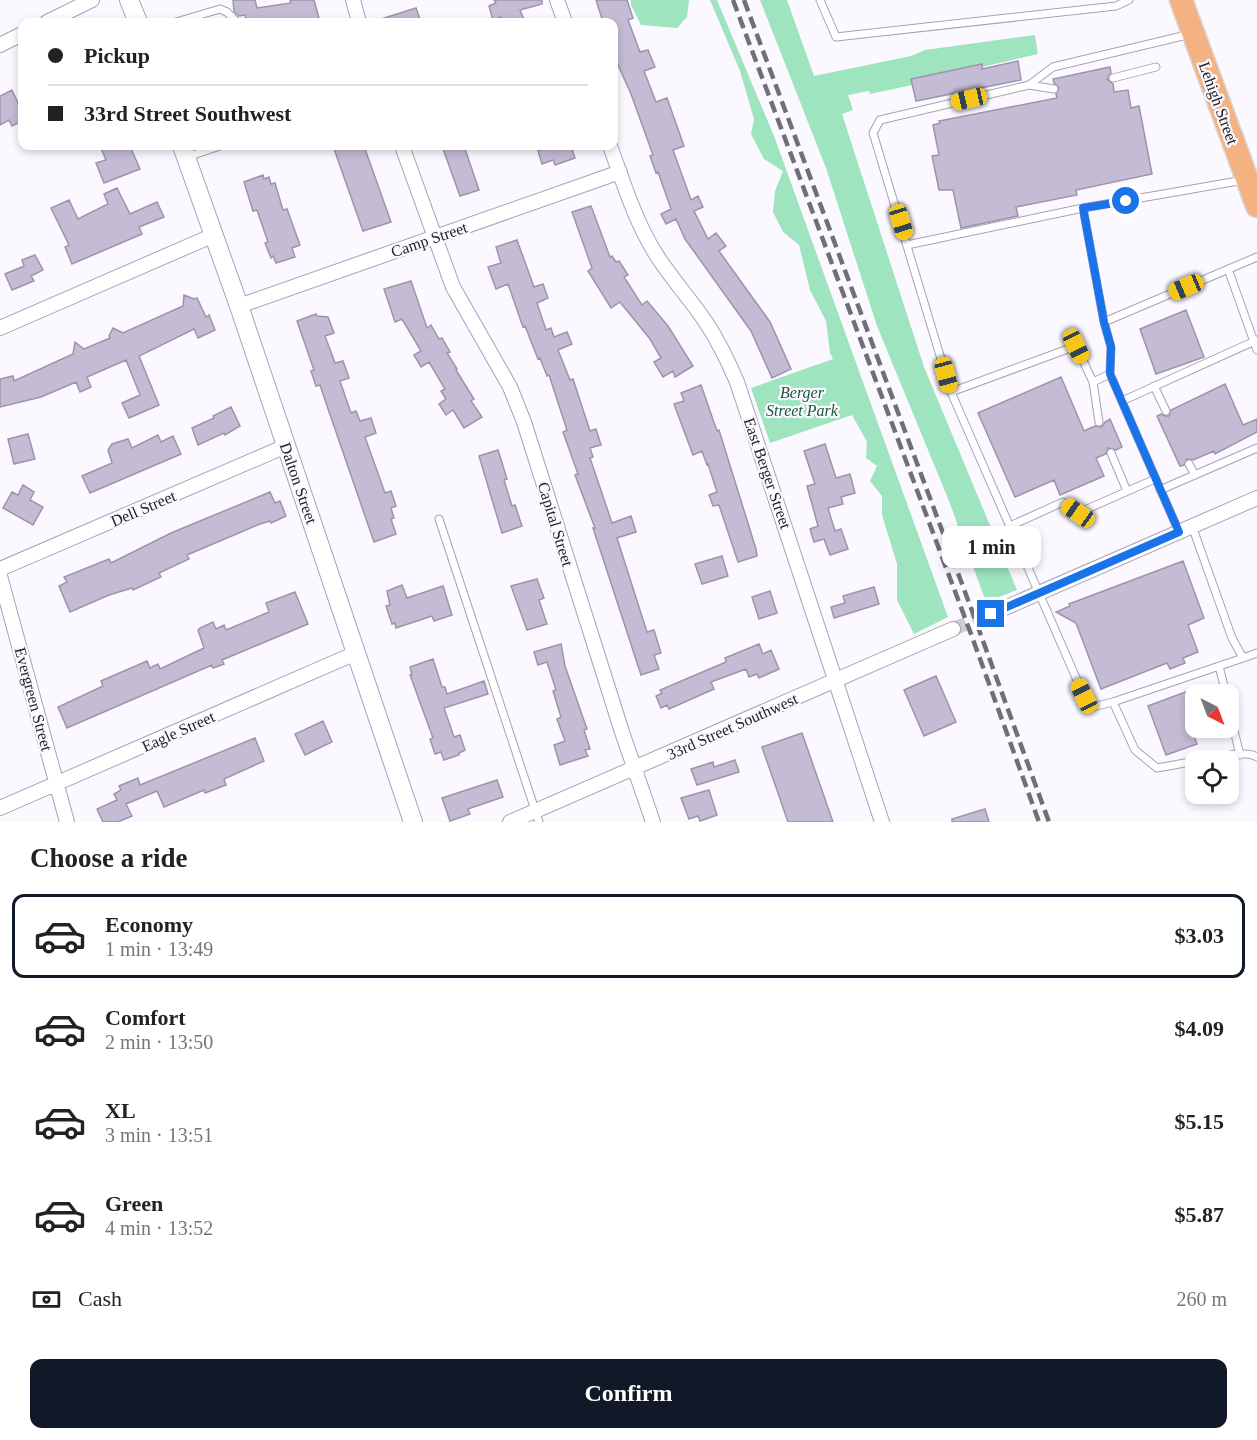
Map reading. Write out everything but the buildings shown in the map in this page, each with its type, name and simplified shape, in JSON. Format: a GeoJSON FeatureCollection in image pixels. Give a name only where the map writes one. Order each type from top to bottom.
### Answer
{"type":"FeatureCollection","features":[{"type":"Feature","properties":{"kind":"highway","name":"Lehigh Street"},"geometry":{"type":"LineString","coordinates":[[1181,0],[1257,206]]}},
{"type":"Feature","properties":{"kind":"main road"},"geometry":{"type":"LineString","coordinates":[[129,0],[136,18]]}},
{"type":"Feature","properties":{"kind":"main road","name":"Dalton Street"},"geometry":{"type":"LineString","coordinates":[[184,151],[239,306],[413,822]]}},
{"type":"Feature","properties":{"kind":"street"},"geometry":{"type":"LineString","coordinates":[[54,18],[92,0]]}},
{"type":"Feature","properties":{"kind":"street"},"geometry":{"type":"LineString","coordinates":[[353,0],[358,18]]}},
{"type":"Feature","properties":{"kind":"street"},"geometry":{"type":"LineString","coordinates":[[557,0],[564,18]]}},
{"type":"Feature","properties":{"kind":"street"},"geometry":{"type":"LineString","coordinates":[[0,45],[18,36]]}},
{"type":"Feature","properties":{"kind":"street","name":"Capital Street"},"geometry":{"type":"LineString","coordinates":[[403,150],[453,287],[510,387],[524,422],[653,822]]}},
{"type":"Feature","properties":{"kind":"street","name":"East Berger Street"},"geometry":{"type":"LineString","coordinates":[[612,150],[641,227],[653,250],[706,323],[723,351],[737,382],[882,822]]}},
{"type":"Feature","properties":{"kind":"street","name":"Camp Street"},"geometry":{"type":"LineString","coordinates":[[239,306],[620,172]]}},
{"type":"Feature","properties":{"kind":"street"},"geometry":{"type":"LineString","coordinates":[[0,328],[214,235]]}},
{"type":"Feature","properties":{"kind":"street","name":"Dell Street"},"geometry":{"type":"LineString","coordinates":[[0,569],[286,446]]}},
{"type":"Feature","properties":{"kind":"street"},"geometry":{"type":"LineString","coordinates":[[991,614],[1257,498]]}},
{"type":"Feature","properties":{"kind":"street","name":"Evergreen Street"},"geometry":{"type":"LineString","coordinates":[[0,576],[67,822]]}},
{"type":"Feature","properties":{"kind":"street","name":"33rd Street Southwest"},"geometry":{"type":"LineString","coordinates":[[510,822],[538,816],[634,768],[953,630]]}},
{"type":"Feature","properties":{"kind":"street","name":"Eagle Street"},"geometry":{"type":"LineString","coordinates":[[0,808],[356,653]]}},
{"type":"Feature","properties":{"kind":"lane"},"geometry":{"type":"LineString","coordinates":[[820,0],[836,37],[1129,0]]}},
{"type":"Feature","properties":{"kind":"lane"},"geometry":{"type":"LineString","coordinates":[[190,18],[220,9],[233,18]]}},
{"type":"Feature","properties":{"kind":"lane"},"geometry":{"type":"LineString","coordinates":[[1029,85],[1053,67],[1193,33]]}},
{"type":"Feature","properties":{"kind":"lane"},"geometry":{"type":"LineString","coordinates":[[1113,78],[1155,68]]}},
{"type":"Feature","properties":{"kind":"lane"},"geometry":{"type":"LineString","coordinates":[[1054,89],[1029,85],[880,120],[873,133],[951,392],[1084,696],[1093,707],[1257,653]]}},
{"type":"Feature","properties":{"kind":"lane"},"geometry":{"type":"LineString","coordinates":[[908,245],[1083,208],[1247,180]]}},
{"type":"Feature","properties":{"kind":"lane"},"geometry":{"type":"LineString","coordinates":[[1083,208],[1104,322],[1111,347],[1110,374],[1160,490],[1186,529],[1232,638],[1243,658]]}},
{"type":"Feature","properties":{"kind":"lane"},"geometry":{"type":"LineString","coordinates":[[1104,322],[1257,257]]}},
{"type":"Feature","properties":{"kind":"lane"},"geometry":{"type":"LineString","coordinates":[[1228,269],[1257,350]]}},
{"type":"Feature","properties":{"kind":"lane"},"geometry":{"type":"LineString","coordinates":[[1122,401],[1255,341]]}},
{"type":"Feature","properties":{"kind":"lane"},"geometry":{"type":"LineString","coordinates":[[951,392],[1076,346],[1093,382],[1099,422]]}},
{"type":"Feature","properties":{"kind":"lane"},"geometry":{"type":"LineString","coordinates":[[1093,382],[1110,374]]}},
{"type":"Feature","properties":{"kind":"lane"},"geometry":{"type":"LineString","coordinates":[[1154,386],[1166,411]]}},
{"type":"Feature","properties":{"kind":"lane"},"geometry":{"type":"LineString","coordinates":[[1160,490],[1257,448]]}},
{"type":"Feature","properties":{"kind":"lane"},"geometry":{"type":"LineString","coordinates":[[1112,453],[1127,491]]}},
{"type":"Feature","properties":{"kind":"lane"},"geometry":{"type":"LineString","coordinates":[[1189,464],[1194,475]]}},
{"type":"Feature","properties":{"kind":"lane"},"geometry":{"type":"LineString","coordinates":[[1010,526],[1063,502],[1078,513],[1155,479]]}},
{"type":"Feature","properties":{"kind":"lane"},"geometry":{"type":"LineString","coordinates":[[439,519],[538,816]]}},
{"type":"Feature","properties":{"kind":"lane"},"geometry":{"type":"LineString","coordinates":[[1219,666],[1224,684]]}},
{"type":"Feature","properties":{"kind":"lane"},"geometry":{"type":"LineString","coordinates":[[1113,702],[1135,750],[1145,760],[1157,768],[1185,763]]}},
{"type":"Feature","properties":{"kind":"lane"},"geometry":{"type":"LineString","coordinates":[[1236,738],[1240,755],[1252,754],[1257,758]]}},
{"type":"Feature","properties":{"kind":"green space"},"geometry":{"type":"Polygon","coordinates":[[[631,0],[689,0],[687,17],[677,28],[641,25],[631,5],[631,0]]]}},
{"type":"Feature","properties":{"kind":"green space","name":"Berger Street Park"},"geometry":{"type":"Polygon","coordinates":[[[710,0],[717,0],[774,136],[948,617],[914,634],[897,600],[897,564],[882,515],[882,496],[870,481],[877,466],[866,458],[867,442],[852,415],[770,443],[751,388],[833,359],[830,353],[826,321],[810,290],[799,245],[783,232],[773,212],[775,191],[783,171],[764,159],[751,134],[754,119],[740,71],[710,0]]]}},
{"type":"Feature","properties":{"kind":"green space"},"geometry":{"type":"Polygon","coordinates":[[[760,0],[787,0],[814,76],[911,56],[925,50],[1035,35],[1038,54],[982,67],[982,64],[912,85],[870,94],[869,91],[848,95],[853,110],[842,114],[924,367],[1017,590],[986,602],[949,501],[877,326],[826,168],[760,0]]]}},
{"type":"Feature","properties":{"kind":"tunnel"},"geometry":{"type":"LineString","coordinates":[[953,629],[991,614]]}},
{"type":"Feature","properties":{"kind":"railway"},"geometry":{"type":"LineString","coordinates":[[733,0],[971,634],[1039,822]]}},
{"type":"Feature","properties":{"kind":"railway"},"geometry":{"type":"LineString","coordinates":[[744,0],[1049,822]]}},
{"type":"Feature","properties":{"kind":"route"},"geometry":{"type":"LineString","coordinates":[[991,614],[1179,532],[1110,374],[1111,347],[1104,322],[1083,208],[1126,201]]}}]}
